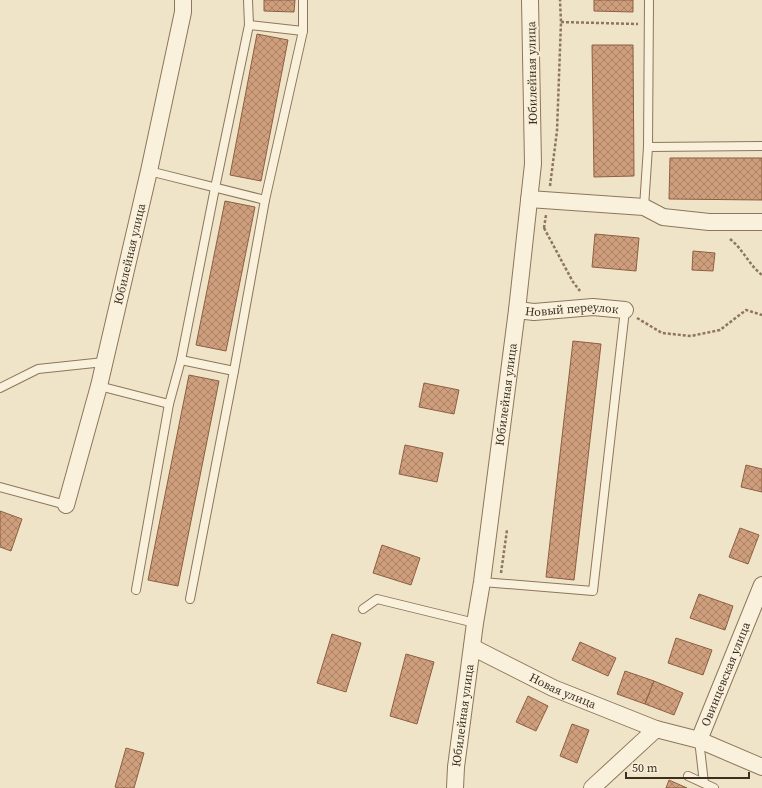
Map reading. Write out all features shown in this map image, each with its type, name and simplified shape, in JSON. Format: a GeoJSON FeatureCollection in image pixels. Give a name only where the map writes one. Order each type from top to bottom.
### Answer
{"type":"FeatureCollection","features":[{"type":"Feature","properties":{"kind":"street","name":"Юбилейная улица"},"geometry":{"type":"LineString","coordinates":[[66,505],[99,386],[149,171],[183,12],[183,0]]}},
{"type":"Feature","properties":{"kind":"street","name":"Юбилейная улица"},"geometry":{"type":"LineString","coordinates":[[455,788],[456,767],[475,622],[482,582],[518,310],[528,199],[533,164],[530,0]]}},
{"type":"Feature","properties":{"kind":"street"},"geometry":{"type":"LineString","coordinates":[[528,199],[644,207],[663,217],[709,222],[762,222]]}},
{"type":"Feature","properties":{"kind":"street","name":"Новый переулок"},"geometry":{"type":"LineString","coordinates":[[518,310],[534,312],[593,307],[625,310]]}},
{"type":"Feature","properties":{"kind":"street","name":"Овинцевская улица"},"geometry":{"type":"LineString","coordinates":[[700,740],[762,586]]}},
{"type":"Feature","properties":{"kind":"street","name":"Новая улица"},"geometry":{"type":"LineString","coordinates":[[472,648],[553,688],[656,729],[700,740],[762,767]]}},
{"type":"Feature","properties":{"kind":"street"},"geometry":{"type":"LineString","coordinates":[[592,788],[656,729]]}},
{"type":"Feature","properties":{"kind":"lane"},"geometry":{"type":"LineString","coordinates":[[136,590],[169,404],[181,360],[249,25],[248,0]]}},
{"type":"Feature","properties":{"kind":"lane"},"geometry":{"type":"LineString","coordinates":[[190,599],[265,200],[303,31],[304,0]]}},
{"type":"Feature","properties":{"kind":"lane"},"geometry":{"type":"LineString","coordinates":[[644,207],[648,147],[649,0]]}},
{"type":"Feature","properties":{"kind":"lane"},"geometry":{"type":"LineString","coordinates":[[249,25],[303,31]]}},
{"type":"Feature","properties":{"kind":"lane"},"geometry":{"type":"LineString","coordinates":[[648,147],[762,146]]}},
{"type":"Feature","properties":{"kind":"lane"},"geometry":{"type":"LineString","coordinates":[[149,171],[265,200]]}},
{"type":"Feature","properties":{"kind":"lane"},"geometry":{"type":"LineString","coordinates":[[482,582],[593,590],[625,310]]}},
{"type":"Feature","properties":{"kind":"lane"},"geometry":{"type":"LineString","coordinates":[[181,360],[234,370]]}},
{"type":"Feature","properties":{"kind":"lane"},"geometry":{"type":"LineString","coordinates":[[0,388],[38,370],[104,362]]}},
{"type":"Feature","properties":{"kind":"lane"},"geometry":{"type":"LineString","coordinates":[[99,386],[169,404]]}},
{"type":"Feature","properties":{"kind":"lane"},"geometry":{"type":"LineString","coordinates":[[0,487],[66,505]]}},
{"type":"Feature","properties":{"kind":"lane"},"geometry":{"type":"LineString","coordinates":[[363,608],[377,599],[475,622]]}},
{"type":"Feature","properties":{"kind":"lane"},"geometry":{"type":"LineString","coordinates":[[700,740],[704,783]]}},
{"type":"Feature","properties":{"kind":"lane"},"geometry":{"type":"LineString","coordinates":[[688,776],[714,788]]}},
{"type":"Feature","properties":{"kind":"path"},"geometry":{"type":"LineString","coordinates":[[561,22],[649,25]]}},
{"type":"Feature","properties":{"kind":"path"},"geometry":{"type":"LineString","coordinates":[[709,222],[738,245],[757,272],[762,275]]}},
{"type":"Feature","properties":{"kind":"path"},"geometry":{"type":"LineString","coordinates":[[544,228],[573,282],[593,307]]}},
{"type":"Feature","properties":{"kind":"path"},"geometry":{"type":"LineString","coordinates":[[625,310],[662,333],[691,336],[720,330],[746,310],[762,315]]}},
{"type":"Feature","properties":{"kind":"building"},"geometry":{"type":"Polygon","coordinates":[[[264,0],[295,0],[294,12],[264,11],[264,0]]]}},
{"type":"Feature","properties":{"kind":"building"},"geometry":{"type":"Polygon","coordinates":[[[594,0],[633,0],[633,12],[594,11],[594,0]]]}},
{"type":"Feature","properties":{"kind":"building"},"geometry":{"type":"Polygon","coordinates":[[[257,34],[288,40],[261,181],[230,175],[257,34]]]}},
{"type":"Feature","properties":{"kind":"building"},"geometry":{"type":"Polygon","coordinates":[[[592,45],[633,45],[634,176],[594,177],[592,45]]]}},
{"type":"Feature","properties":{"kind":"building"},"geometry":{"type":"Polygon","coordinates":[[[670,158],[762,158],[762,200],[669,199],[670,158]]]}},
{"type":"Feature","properties":{"kind":"building"},"geometry":{"type":"Polygon","coordinates":[[[225,201],[255,207],[226,351],[196,345],[225,201]]]}},
{"type":"Feature","properties":{"kind":"building"},"geometry":{"type":"Polygon","coordinates":[[[595,234],[639,238],[636,271],[592,267],[595,234]]]}},
{"type":"Feature","properties":{"kind":"building"},"geometry":{"type":"Polygon","coordinates":[[[693,251],[715,253],[713,271],[692,270],[693,251]]]}},
{"type":"Feature","properties":{"kind":"building"},"geometry":{"type":"Polygon","coordinates":[[[573,341],[601,344],[574,580],[546,577],[573,341]]]}},
{"type":"Feature","properties":{"kind":"building"},"geometry":{"type":"Polygon","coordinates":[[[189,375],[219,381],[178,586],[148,580],[189,375]]]}},
{"type":"Feature","properties":{"kind":"building"},"geometry":{"type":"Polygon","coordinates":[[[424,383],[459,390],[454,414],[419,407],[424,383]]]}},
{"type":"Feature","properties":{"kind":"building"},"geometry":{"type":"Polygon","coordinates":[[[405,445],[443,453],[437,482],[399,474],[405,445]]]}},
{"type":"Feature","properties":{"kind":"building"},"geometry":{"type":"Polygon","coordinates":[[[746,465],[762,469],[762,492],[741,487],[746,465]]]}},
{"type":"Feature","properties":{"kind":"building"},"geometry":{"type":"Polygon","coordinates":[[[0,511],[22,519],[11,551],[0,547],[0,511]]]}},
{"type":"Feature","properties":{"kind":"building"},"geometry":{"type":"Polygon","coordinates":[[[740,528],[759,535],[748,564],[729,557],[740,528]]]}},
{"type":"Feature","properties":{"kind":"building"},"geometry":{"type":"Polygon","coordinates":[[[382,545],[420,558],[411,585],[373,573],[382,545]]]}},
{"type":"Feature","properties":{"kind":"building"},"geometry":{"type":"Polygon","coordinates":[[[699,594],[733,606],[725,630],[690,618],[699,594]]]}},
{"type":"Feature","properties":{"kind":"building"},"geometry":{"type":"Polygon","coordinates":[[[332,634],[361,643],[346,692],[317,683],[332,634]]]}},
{"type":"Feature","properties":{"kind":"building"},"geometry":{"type":"Polygon","coordinates":[[[676,638],[712,650],[703,675],[668,663],[676,638]]]}},
{"type":"Feature","properties":{"kind":"building"},"geometry":{"type":"Polygon","coordinates":[[[580,642],[616,658],[608,676],[572,660],[580,642]]]}},
{"type":"Feature","properties":{"kind":"building"},"geometry":{"type":"Polygon","coordinates":[[[406,654],[434,662],[417,724],[390,716],[406,654]]]}},
{"type":"Feature","properties":{"kind":"building"},"geometry":{"type":"Polygon","coordinates":[[[625,671],[654,681],[645,704],[617,694],[625,671]]]}},
{"type":"Feature","properties":{"kind":"building"},"geometry":{"type":"Polygon","coordinates":[[[654,681],[683,693],[674,715],[645,704],[654,681]]]}},
{"type":"Feature","properties":{"kind":"building"},"geometry":{"type":"Polygon","coordinates":[[[528,696],[548,706],[536,731],[516,722],[528,696]]]}},
{"type":"Feature","properties":{"kind":"building"},"geometry":{"type":"Polygon","coordinates":[[[572,724],[589,730],[577,763],[560,756],[572,724]]]}},
{"type":"Feature","properties":{"kind":"building"},"geometry":{"type":"Polygon","coordinates":[[[126,748],[144,753],[134,788],[115,787],[126,748]]]}},
{"type":"Feature","properties":{"kind":"building"},"geometry":{"type":"Polygon","coordinates":[[[669,780],[687,788],[666,788],[669,780]]]}}]}
